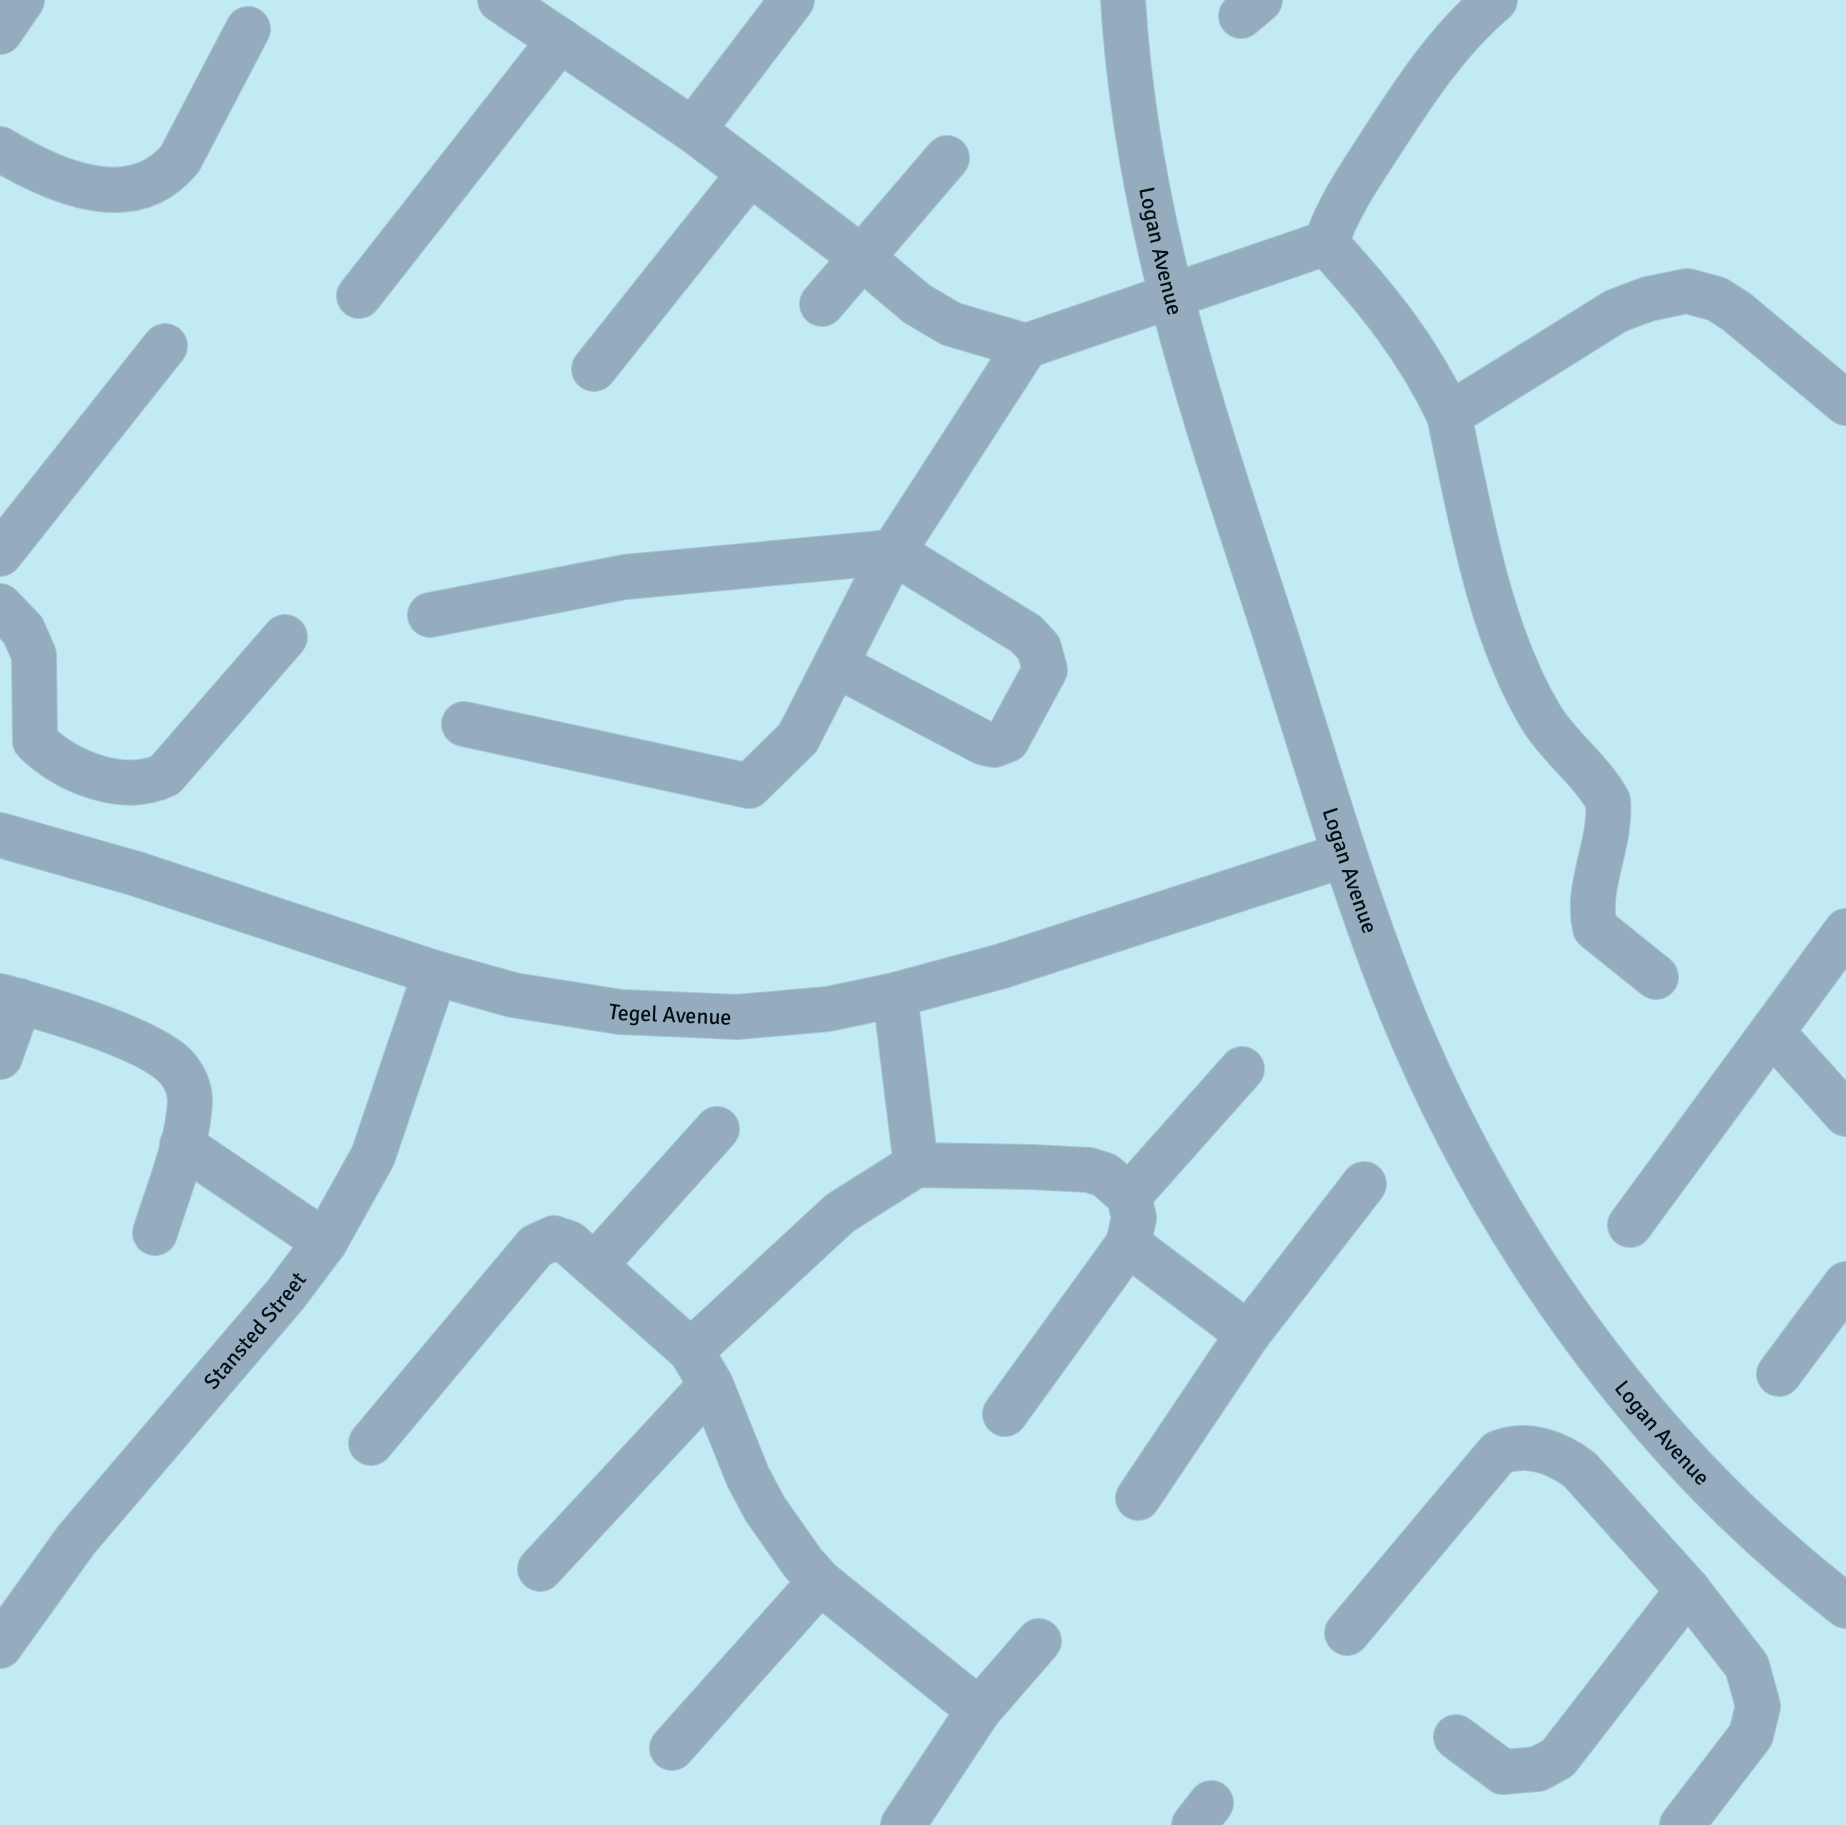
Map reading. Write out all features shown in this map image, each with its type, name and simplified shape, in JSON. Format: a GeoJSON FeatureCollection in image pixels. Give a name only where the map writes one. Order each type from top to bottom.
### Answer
{"type":"FeatureCollection","features":[{"type":"Feature","properties":{"kind":"street"},"geometry":{"type":"LineString","coordinates":[[0,32],[22,0]]}},
{"type":"Feature","properties":{"kind":"street"},"geometry":{"type":"LineString","coordinates":[[500,0],[693,130],[861,257],[917,304],[951,324],[1026,346],[1326,243]]}},
{"type":"Feature","properties":{"kind":"street"},"geometry":{"type":"LineString","coordinates":[[693,130],[792,0]]}},
{"type":"Feature","properties":{"kind":"street","name":"Logan Avenue"},"geometry":{"type":"LineString","coordinates":[[1123,0],[1134,118],[1168,296],[1344,855],[1395,995],[1445,1108],[1506,1219],[1543,1278],[1624,1386],[1689,1461],[1796,1565],[1846,1606]]}},
{"type":"Feature","properties":{"kind":"street"},"geometry":{"type":"LineString","coordinates":[[1326,243],[1336,214],[1424,77],[1444,50],[1495,0]]}},
{"type":"Feature","properties":{"kind":"street"},"geometry":{"type":"LineString","coordinates":[[0,149],[50,178],[72,184],[129,191],[149,186],[168,173],[180,159],[248,29]]}},
{"type":"Feature","properties":{"kind":"street"},"geometry":{"type":"LineString","coordinates":[[359,296],[560,40]]}},
{"type":"Feature","properties":{"kind":"street"},"geometry":{"type":"LineString","coordinates":[[822,304],[947,158]]}},
{"type":"Feature","properties":{"kind":"street"},"geometry":{"type":"LineString","coordinates":[[594,369],[750,173]]}},
{"type":"Feature","properties":{"kind":"street"},"geometry":{"type":"LineString","coordinates":[[1326,243],[1373,295],[1414,349],[1449,415],[1490,591],[1517,666],[1543,721],[1608,801],[1609,817],[1592,906],[1595,928],[1656,977]]}},
{"type":"Feature","properties":{"kind":"street"},"geometry":{"type":"LineString","coordinates":[[1449,415],[1616,311],[1648,299],[1687,291],[1717,299],[1737,312],[1846,403]]}},
{"type":"Feature","properties":{"kind":"street"},"geometry":{"type":"LineString","coordinates":[[0,554],[165,346]]}},
{"type":"Feature","properties":{"kind":"street"},"geometry":{"type":"LineString","coordinates":[[464,724],[749,786],[798,738],[893,552],[1026,346]]}},
{"type":"Feature","properties":{"kind":"street"},"geometry":{"type":"LineString","coordinates":[[430,615],[625,577],[893,552],[1026,634],[1039,648],[1044,676],[1007,740],[994,745],[984,743],[836,665]]}},
{"type":"Feature","properties":{"kind":"street"},"geometry":{"type":"LineString","coordinates":[[0,606],[23,630],[34,655],[35,741],[71,769],[101,779],[153,781],[165,775],[285,637]]}},
{"type":"Feature","properties":{"kind":"street","name":"Tegel Avenue"},"geometry":{"type":"LineString","coordinates":[[0,835],[151,878],[435,973],[513,995],[620,1012],[737,1017],[828,1009],[895,995],[1002,966],[1344,855]]}},
{"type":"Feature","properties":{"kind":"street"},"geometry":{"type":"LineString","coordinates":[[1630,1225],[1846,931]]}},
{"type":"Feature","properties":{"kind":"street","name":"Stansted Street"},"geometry":{"type":"LineString","coordinates":[[0,1646],[76,1540],[286,1294],[325,1242],[373,1156],[435,973]]}},
{"type":"Feature","properties":{"kind":"street"},"geometry":{"type":"LineString","coordinates":[[895,995],[916,1165]]}},
{"type":"Feature","properties":{"kind":"street"},"geometry":{"type":"LineString","coordinates":[[0,1057],[10,998],[72,1018],[161,1055],[184,1076],[190,1101],[182,1145],[155,1233]]}},
{"type":"Feature","properties":{"kind":"street"},"geometry":{"type":"LineString","coordinates":[[1772,1032],[1846,1114]]}},
{"type":"Feature","properties":{"kind":"street"},"geometry":{"type":"LineString","coordinates":[[1129,1196],[1242,1069]]}},
{"type":"Feature","properties":{"kind":"street"},"geometry":{"type":"LineString","coordinates":[[595,1265],[717,1129]]}},
{"type":"Feature","properties":{"kind":"street"},"geometry":{"type":"LineString","coordinates":[[182,1145],[325,1242]]}},
{"type":"Feature","properties":{"kind":"street"},"geometry":{"type":"LineString","coordinates":[[540,1569],[701,1368],[840,1213],[916,1165],[1089,1170],[1105,1175],[1129,1196],[1134,1218],[1128,1244],[1005,1414]]}},
{"type":"Feature","properties":{"kind":"street"},"geometry":{"type":"LineString","coordinates":[[1138,1498],[1248,1334],[1364,1184]]}},
{"type":"Feature","properties":{"kind":"street"},"geometry":{"type":"LineString","coordinates":[[371,1443],[536,1246],[547,1239],[563,1240],[595,1265],[701,1368],[765,1509],[820,1582],[979,1710]]}},
{"type":"Feature","properties":{"kind":"street"},"geometry":{"type":"LineString","coordinates":[[1128,1244],[1248,1334]]}},
{"type":"Feature","properties":{"kind":"street"},"geometry":{"type":"LineString","coordinates":[[1779,1374],[1846,1284]]}},
{"type":"Feature","properties":{"kind":"street"},"geometry":{"type":"LineString","coordinates":[[1347,1633],[1498,1453],[1513,1447],[1553,1454],[1580,1470],[1688,1590],[1740,1654],[1758,1706],[1751,1735],[1682,1825]]}},
{"type":"Feature","properties":{"kind":"street"},"geometry":{"type":"LineString","coordinates":[[672,1748],[820,1582]]}},
{"type":"Feature","properties":{"kind":"street"},"geometry":{"type":"LineString","coordinates":[[1456,1737],[1503,1772],[1548,1766],[1558,1758],[1688,1590]]}},
{"type":"Feature","properties":{"kind":"street"},"geometry":{"type":"LineString","coordinates":[[903,1825],[979,1710],[1039,1641]]}}]}
